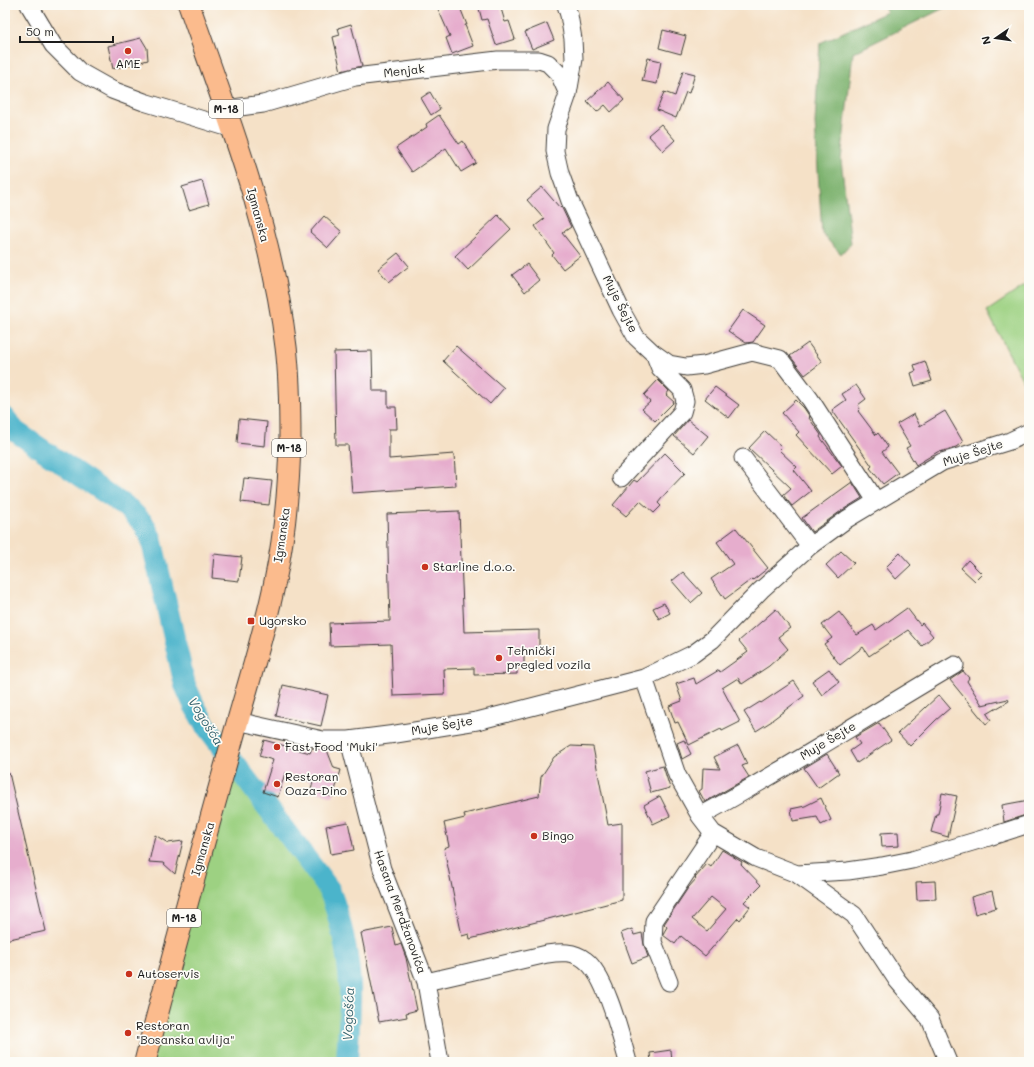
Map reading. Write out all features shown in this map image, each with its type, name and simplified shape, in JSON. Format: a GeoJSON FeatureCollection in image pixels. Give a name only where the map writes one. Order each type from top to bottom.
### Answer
{"type":"FeatureCollection","features":[{"type":"Feature","properties":{"kind":"main road","name":"Igmanska"},"geometry":{"type":"LineString","coordinates":[[145,1062],[230,747],[254,664],[275,581],[283,536],[289,480],[290,405],[286,348],[270,260],[255,200],[233,129],[189,5]]}},
{"type":"Feature","properties":{"kind":"street"},"geometry":{"type":"LineString","coordinates":[[29,5],[53,45],[80,72],[112,90],[144,102],[233,129]]}},
{"type":"Feature","properties":{"kind":"street","name":"Muje Šejte"},"geometry":{"type":"LineString","coordinates":[[566,5],[573,39],[574,59],[568,94],[556,129],[555,151],[560,173],[570,201],[621,310],[636,337],[669,364],[686,367],[704,365],[752,352],[780,359],[810,400],[876,501]]}},
{"type":"Feature","properties":{"kind":"street","name":"Menjak"},"geometry":{"type":"LineString","coordinates":[[226,109],[263,104],[355,77],[498,60],[539,60],[548,63],[559,74],[568,94]]}},
{"type":"Feature","properties":{"kind":"street"},"geometry":{"type":"LineString","coordinates":[[621,478],[682,412],[684,407],[685,401],[682,390],[660,368],[655,354]]}},
{"type":"Feature","properties":{"kind":"street","name":"Muje Šejte"},"geometry":{"type":"LineString","coordinates":[[238,721],[323,740],[349,740],[477,721],[644,678],[693,654],[712,640],[761,590],[810,546],[847,518],[942,462],[1010,441],[1029,432]]}},
{"type":"Feature","properties":{"kind":"street"},"geometry":{"type":"LineString","coordinates":[[743,458],[810,546]]}},
{"type":"Feature","properties":{"kind":"street","name":"Muje Šejte"},"geometry":{"type":"LineString","coordinates":[[700,816],[737,796],[955,665]]}},
{"type":"Feature","properties":{"kind":"street"},"geometry":{"type":"LineString","coordinates":[[644,678],[677,775],[700,816],[713,833],[756,858],[797,874],[854,915],[897,980],[930,1019],[948,1062]]}},
{"type":"Feature","properties":{"kind":"street","name":"Hasana Merdžanovića"},"geometry":{"type":"LineString","coordinates":[[349,740],[382,869],[426,982],[440,1062]]}},
{"type":"Feature","properties":{"kind":"street"},"geometry":{"type":"LineString","coordinates":[[797,874],[848,871],[912,860],[1029,824]]}},
{"type":"Feature","properties":{"kind":"street"},"geometry":{"type":"LineString","coordinates":[[669,982],[653,942],[654,921],[713,833]]}},
{"type":"Feature","properties":{"kind":"street"},"geometry":{"type":"LineString","coordinates":[[426,982],[547,954],[560,952],[573,954],[585,959],[594,968],[608,1000],[628,1062]]}},
{"type":"Feature","properties":{"kind":"green space"},"geometry":{"type":"Polygon","coordinates":[[[883,5],[950,5],[853,53],[841,160],[851,243],[841,254],[822,234],[815,123],[820,43],[887,12],[883,5]]]}},
{"type":"Feature","properties":{"kind":"green space"},"geometry":{"type":"Polygon","coordinates":[[[1029,283],[1029,393],[987,311],[1029,283]]]}},
{"type":"Feature","properties":{"kind":"green space"},"geometry":{"type":"Polygon","coordinates":[[[229,756],[329,889],[337,912],[348,960],[350,1004],[347,1062],[146,1062],[229,756]]]}},
{"type":"Feature","properties":{"kind":"building"},"geometry":{"type":"Polygon","coordinates":[[[446,5],[459,5],[473,46],[452,54],[446,38],[450,36],[438,9],[446,5]]]}},
{"type":"Feature","properties":{"kind":"building"},"geometry":{"type":"Polygon","coordinates":[[[478,5],[500,5],[505,22],[509,21],[515,39],[496,45],[487,19],[482,20],[478,5]]]}},
{"type":"Feature","properties":{"kind":"building"},"geometry":{"type":"Polygon","coordinates":[[[547,23],[554,40],[532,49],[525,32],[547,23]]]}},
{"type":"Feature","properties":{"kind":"building"},"geometry":{"type":"Polygon","coordinates":[[[351,24],[362,66],[341,71],[333,37],[340,35],[338,28],[351,24]]]}},
{"type":"Feature","properties":{"kind":"building"},"geometry":{"type":"Polygon","coordinates":[[[663,30],[686,36],[681,54],[659,48],[663,30]]]}},
{"type":"Feature","properties":{"kind":"building","name":"AME"},"geometry":{"type":"Polygon","coordinates":[[[141,38],[147,48],[148,60],[113,69],[108,46],[141,38]]]}},
{"type":"Feature","properties":{"kind":"building"},"geometry":{"type":"Polygon","coordinates":[[[648,58],[661,61],[657,84],[642,81],[648,58]]]}},
{"type":"Feature","properties":{"kind":"building"},"geometry":{"type":"Polygon","coordinates":[[[683,71],[695,74],[689,93],[686,92],[676,118],[657,110],[664,92],[675,96],[683,71]]]}},
{"type":"Feature","properties":{"kind":"building"},"geometry":{"type":"Polygon","coordinates":[[[608,82],[624,100],[611,112],[605,105],[597,112],[587,101],[608,82]]]}},
{"type":"Feature","properties":{"kind":"building"},"geometry":{"type":"Polygon","coordinates":[[[430,92],[440,109],[431,115],[421,98],[430,92]]]}},
{"type":"Feature","properties":{"kind":"building"},"geometry":{"type":"Polygon","coordinates":[[[439,115],[459,144],[463,141],[476,163],[461,172],[446,148],[412,172],[396,148],[427,127],[426,124],[439,115]]]}},
{"type":"Feature","properties":{"kind":"building"},"geometry":{"type":"Polygon","coordinates":[[[661,124],[675,140],[663,151],[648,135],[661,124]]]}},
{"type":"Feature","properties":{"kind":"building"},"geometry":{"type":"Polygon","coordinates":[[[202,181],[209,204],[189,210],[182,187],[202,181]]]}},
{"type":"Feature","properties":{"kind":"building"},"geometry":{"type":"Polygon","coordinates":[[[542,187],[560,208],[562,208],[571,227],[562,233],[580,256],[563,269],[552,255],[554,253],[535,226],[544,219],[527,200],[542,187]]]}},
{"type":"Feature","properties":{"kind":"building"},"geometry":{"type":"Polygon","coordinates":[[[498,215],[511,229],[468,270],[455,256],[498,215]]]}},
{"type":"Feature","properties":{"kind":"building"},"geometry":{"type":"Polygon","coordinates":[[[324,216],[342,232],[328,248],[310,232],[324,216]]]}},
{"type":"Feature","properties":{"kind":"building"},"geometry":{"type":"Polygon","coordinates":[[[398,253],[409,266],[389,282],[378,269],[398,253]]]}},
{"type":"Feature","properties":{"kind":"building"},"geometry":{"type":"Polygon","coordinates":[[[527,264],[539,280],[525,292],[512,275],[527,264]]]}},
{"type":"Feature","properties":{"kind":"building"},"geometry":{"type":"Polygon","coordinates":[[[743,310],[765,325],[753,342],[746,343],[728,331],[743,310]]]}},
{"type":"Feature","properties":{"kind":"building"},"geometry":{"type":"Polygon","coordinates":[[[808,343],[822,362],[805,375],[790,356],[808,343]]]}},
{"type":"Feature","properties":{"kind":"building"},"geometry":{"type":"Polygon","coordinates":[[[456,346],[504,388],[490,404],[443,361],[456,346]]]}},
{"type":"Feature","properties":{"kind":"building"},"geometry":{"type":"Polygon","coordinates":[[[372,351],[373,391],[388,391],[388,407],[396,407],[397,429],[389,429],[389,459],[454,454],[456,486],[352,493],[348,445],[336,445],[334,352],[372,351]]]}},
{"type":"Feature","properties":{"kind":"building"},"geometry":{"type":"Polygon","coordinates":[[[925,361],[932,381],[915,386],[911,373],[916,371],[914,365],[925,361]]]}},
{"type":"Feature","properties":{"kind":"building"},"geometry":{"type":"Polygon","coordinates":[[[658,380],[669,391],[666,395],[674,402],[655,421],[642,409],[650,402],[644,395],[658,380]]]}},
{"type":"Feature","properties":{"kind":"building"},"geometry":{"type":"Polygon","coordinates":[[[856,385],[866,399],[858,405],[860,409],[858,411],[876,435],[878,433],[888,447],[882,452],[898,473],[883,484],[870,468],[872,466],[832,410],[846,400],[842,394],[856,385]]]}},
{"type":"Feature","properties":{"kind":"building"},"geometry":{"type":"Polygon","coordinates":[[[715,387],[739,405],[729,418],[705,399],[715,387]]]}},
{"type":"Feature","properties":{"kind":"building"},"geometry":{"type":"Polygon","coordinates":[[[796,400],[804,408],[821,435],[820,437],[842,466],[832,474],[796,435],[799,432],[782,413],[796,400]]]}},
{"type":"Feature","properties":{"kind":"building"},"geometry":{"type":"Polygon","coordinates":[[[945,411],[963,442],[956,447],[940,452],[939,451],[916,465],[906,448],[910,446],[897,424],[914,414],[920,426],[945,411]]]}},
{"type":"Feature","properties":{"kind":"building"},"geometry":{"type":"Polygon","coordinates":[[[239,419],[267,422],[265,446],[237,443],[239,419]]]}},
{"type":"Feature","properties":{"kind":"building"},"geometry":{"type":"Polygon","coordinates":[[[688,420],[708,436],[694,453],[674,436],[688,420]]]}},
{"type":"Feature","properties":{"kind":"building"},"geometry":{"type":"Polygon","coordinates":[[[765,431],[782,447],[779,450],[797,467],[794,470],[811,491],[792,506],[783,495],[791,488],[749,448],[765,431]]]}},
{"type":"Feature","properties":{"kind":"building"},"geometry":{"type":"Polygon","coordinates":[[[665,453],[685,473],[658,503],[661,506],[654,513],[640,501],[626,516],[613,505],[634,480],[637,482],[665,453]]]}},
{"type":"Feature","properties":{"kind":"building"},"geometry":{"type":"Polygon","coordinates":[[[244,478],[272,481],[269,505],[241,502],[244,478]]]}},
{"type":"Feature","properties":{"kind":"building"},"geometry":{"type":"Polygon","coordinates":[[[852,482],[862,498],[812,532],[802,518],[852,482]]]}},
{"type":"Feature","properties":{"kind":"building","name":"Starline d.o.o."},"geometry":{"type":"Polygon","coordinates":[[[459,511],[464,632],[539,630],[539,651],[524,652],[524,665],[517,665],[517,674],[474,675],[474,668],[444,669],[445,694],[393,696],[391,644],[330,646],[329,623],[390,621],[387,514],[459,511]]]}},
{"type":"Feature","properties":{"kind":"building"},"geometry":{"type":"Polygon","coordinates":[[[736,528],[768,568],[725,599],[711,579],[733,564],[717,542],[736,528]]]}},
{"type":"Feature","properties":{"kind":"building"},"geometry":{"type":"Polygon","coordinates":[[[841,551],[854,563],[838,578],[826,565],[841,551]]]}},
{"type":"Feature","properties":{"kind":"building"},"geometry":{"type":"Polygon","coordinates":[[[900,553],[911,565],[896,579],[886,567],[900,553]]]}},
{"type":"Feature","properties":{"kind":"building"},"geometry":{"type":"Polygon","coordinates":[[[214,554],[242,557],[239,581],[212,578],[214,554]]]}},
{"type":"Feature","properties":{"kind":"building"},"geometry":{"type":"Polygon","coordinates":[[[968,560],[982,574],[975,581],[961,568],[968,560]]]}},
{"type":"Feature","properties":{"kind":"building"},"geometry":{"type":"Polygon","coordinates":[[[683,572],[702,593],[691,603],[672,581],[683,572]]]}},
{"type":"Feature","properties":{"kind":"building"},"geometry":{"type":"Polygon","coordinates":[[[664,603],[670,613],[659,619],[653,608],[664,603]]]}},
{"type":"Feature","properties":{"kind":"building"},"geometry":{"type":"Polygon","coordinates":[[[907,608],[920,625],[922,623],[933,636],[922,646],[908,630],[869,656],[863,647],[840,665],[824,644],[832,638],[822,625],[839,612],[857,635],[873,625],[876,630],[907,608]]]}},
{"type":"Feature","properties":{"kind":"building"},"geometry":{"type":"Polygon","coordinates":[[[776,609],[790,628],[778,637],[788,649],[769,666],[742,684],[738,678],[722,688],[740,722],[722,731],[721,729],[689,745],[678,722],[675,723],[669,706],[682,701],[676,684],[694,678],[696,684],[719,670],[720,672],[748,652],[739,641],[776,609]]]}},
{"type":"Feature","properties":{"kind":"building"},"geometry":{"type":"Polygon","coordinates":[[[829,669],[839,682],[822,695],[812,681],[829,669]]]}},
{"type":"Feature","properties":{"kind":"building"},"geometry":{"type":"Polygon","coordinates":[[[963,671],[969,678],[967,681],[982,705],[1008,699],[1009,701],[987,714],[991,720],[986,724],[950,680],[963,671]]]}},
{"type":"Feature","properties":{"kind":"building"},"geometry":{"type":"Polygon","coordinates":[[[794,681],[804,696],[772,721],[756,731],[744,712],[760,702],[761,703],[794,681]]]}},
{"type":"Feature","properties":{"kind":"building"},"geometry":{"type":"Polygon","coordinates":[[[283,685],[328,695],[321,726],[276,716],[283,685]]]}},
{"type":"Feature","properties":{"kind":"building"},"geometry":{"type":"Polygon","coordinates":[[[939,695],[950,708],[910,746],[898,733],[939,695]]]}},
{"type":"Feature","properties":{"kind":"building"},"geometry":{"type":"Polygon","coordinates":[[[879,723],[891,740],[857,763],[850,751],[860,744],[855,737],[879,723]]]}},
{"type":"Feature","properties":{"kind":"building"},"geometry":{"type":"Polygon","coordinates":[[[264,740],[310,753],[312,748],[327,750],[334,768],[341,770],[333,797],[311,790],[313,782],[285,773],[278,797],[263,792],[273,760],[259,756],[264,740]]]}},
{"type":"Feature","properties":{"kind":"building"},"geometry":{"type":"Polygon","coordinates":[[[684,740],[691,754],[682,759],[677,743],[684,740]]]}},
{"type":"Feature","properties":{"kind":"building"},"geometry":{"type":"Polygon","coordinates":[[[738,745],[747,764],[742,766],[749,777],[705,802],[699,791],[702,789],[703,768],[720,769],[714,757],[738,745]]]}},
{"type":"Feature","properties":{"kind":"building","name":"Bingo"},"geometry":{"type":"Polygon","coordinates":[[[571,746],[593,747],[608,825],[622,823],[622,900],[470,939],[469,934],[462,936],[444,848],[449,846],[444,823],[465,818],[464,814],[539,796],[541,777],[554,757],[571,746]]]}},
{"type":"Feature","properties":{"kind":"building"},"geometry":{"type":"Polygon","coordinates":[[[827,754],[839,773],[818,788],[804,768],[827,754]]]}},
{"type":"Feature","properties":{"kind":"building"},"geometry":{"type":"Polygon","coordinates":[[[663,766],[670,788],[651,793],[645,771],[663,766]]]}},
{"type":"Feature","properties":{"kind":"building"},"geometry":{"type":"Polygon","coordinates":[[[9,773],[46,931],[5,940],[5,774],[9,773]]]}},
{"type":"Feature","properties":{"kind":"building"},"geometry":{"type":"Polygon","coordinates":[[[942,793],[957,796],[948,837],[931,832],[936,814],[938,814],[942,793]]]}},
{"type":"Feature","properties":{"kind":"building"},"geometry":{"type":"Polygon","coordinates":[[[660,796],[670,816],[653,824],[644,805],[660,796]]]}},
{"type":"Feature","properties":{"kind":"building"},"geometry":{"type":"Polygon","coordinates":[[[821,798],[831,820],[821,825],[817,817],[793,821],[791,809],[805,806],[821,798]]]}},
{"type":"Feature","properties":{"kind":"building"},"geometry":{"type":"Polygon","coordinates":[[[1029,800],[1029,814],[1004,822],[1002,805],[1029,800]]]}},
{"type":"Feature","properties":{"kind":"building"},"geometry":{"type":"Polygon","coordinates":[[[348,822],[354,850],[331,854],[326,826],[348,822]]]}},
{"type":"Feature","properties":{"kind":"building"},"geometry":{"type":"Polygon","coordinates":[[[898,832],[899,846],[882,847],[881,833],[898,832]]]}},
{"type":"Feature","properties":{"kind":"building"},"geometry":{"type":"Polygon","coordinates":[[[155,835],[168,843],[183,841],[175,874],[163,863],[149,862],[155,835]]]}},
{"type":"Feature","properties":{"kind":"building"},"geometry":{"type":"Polygon","coordinates":[[[722,850],[742,862],[741,864],[761,885],[744,902],[750,907],[740,920],[738,918],[705,956],[681,936],[675,944],[663,935],[667,927],[664,924],[688,888],[696,879],[695,878],[707,864],[711,867],[722,850]],[[711,897],[692,919],[707,931],[726,909],[711,897]]]}},
{"type":"Feature","properties":{"kind":"building"},"geometry":{"type":"Polygon","coordinates":[[[935,881],[936,899],[917,900],[916,882],[935,881]]]}},
{"type":"Feature","properties":{"kind":"building"},"geometry":{"type":"Polygon","coordinates":[[[992,891],[996,908],[975,914],[971,897],[992,891]]]}},
{"type":"Feature","properties":{"kind":"building"},"geometry":{"type":"Polygon","coordinates":[[[392,927],[396,946],[401,944],[406,958],[417,1010],[406,1013],[407,1017],[379,1022],[361,933],[392,927]]]}},
{"type":"Feature","properties":{"kind":"building"},"geometry":{"type":"Polygon","coordinates":[[[632,929],[634,935],[642,933],[648,957],[632,963],[621,933],[632,929]]]}},
{"type":"Feature","properties":{"kind":"building"},"geometry":{"type":"Polygon","coordinates":[[[671,1050],[672,1062],[651,1062],[650,1053],[671,1050]]]}},
{"type":"Feature","properties":{"kind":"waterway","name":"Vogošća"},"geometry":{"type":"LineString","coordinates":[[5,418],[15,431],[129,509],[143,523],[151,538],[185,685],[194,705],[204,723],[329,889],[337,912],[348,960],[350,1004],[347,1062]]}},
{"type":"Feature","properties":{"kind":"place","name":"AME"},"geometry":{"type":"Point","coordinates":[128,51]}},
{"type":"Feature","properties":{"kind":"place","name":"Starline d.o.o."},"geometry":{"type":"Point","coordinates":[425,567]}},
{"type":"Feature","properties":{"kind":"place","name":"Ugorsko"},"geometry":{"type":"Point","coordinates":[251,621]}},
{"type":"Feature","properties":{"kind":"place","name":"Tehnički pregled vozila"},"geometry":{"type":"Point","coordinates":[499,658]}},
{"type":"Feature","properties":{"kind":"place","name":"Fast Food 'Muki'"},"geometry":{"type":"Point","coordinates":[277,747]}},
{"type":"Feature","properties":{"kind":"place","name":"Restoran Oaza-Dino"},"geometry":{"type":"Point","coordinates":[277,784]}},
{"type":"Feature","properties":{"kind":"place","name":"Bingo"},"geometry":{"type":"Point","coordinates":[534,836]}},
{"type":"Feature","properties":{"kind":"place","name":"Autoservis"},"geometry":{"type":"Point","coordinates":[129,974]}},
{"type":"Feature","properties":{"kind":"place","name":"Restoran \"Bosanska avlija\""},"geometry":{"type":"Point","coordinates":[128,1033]}}]}
